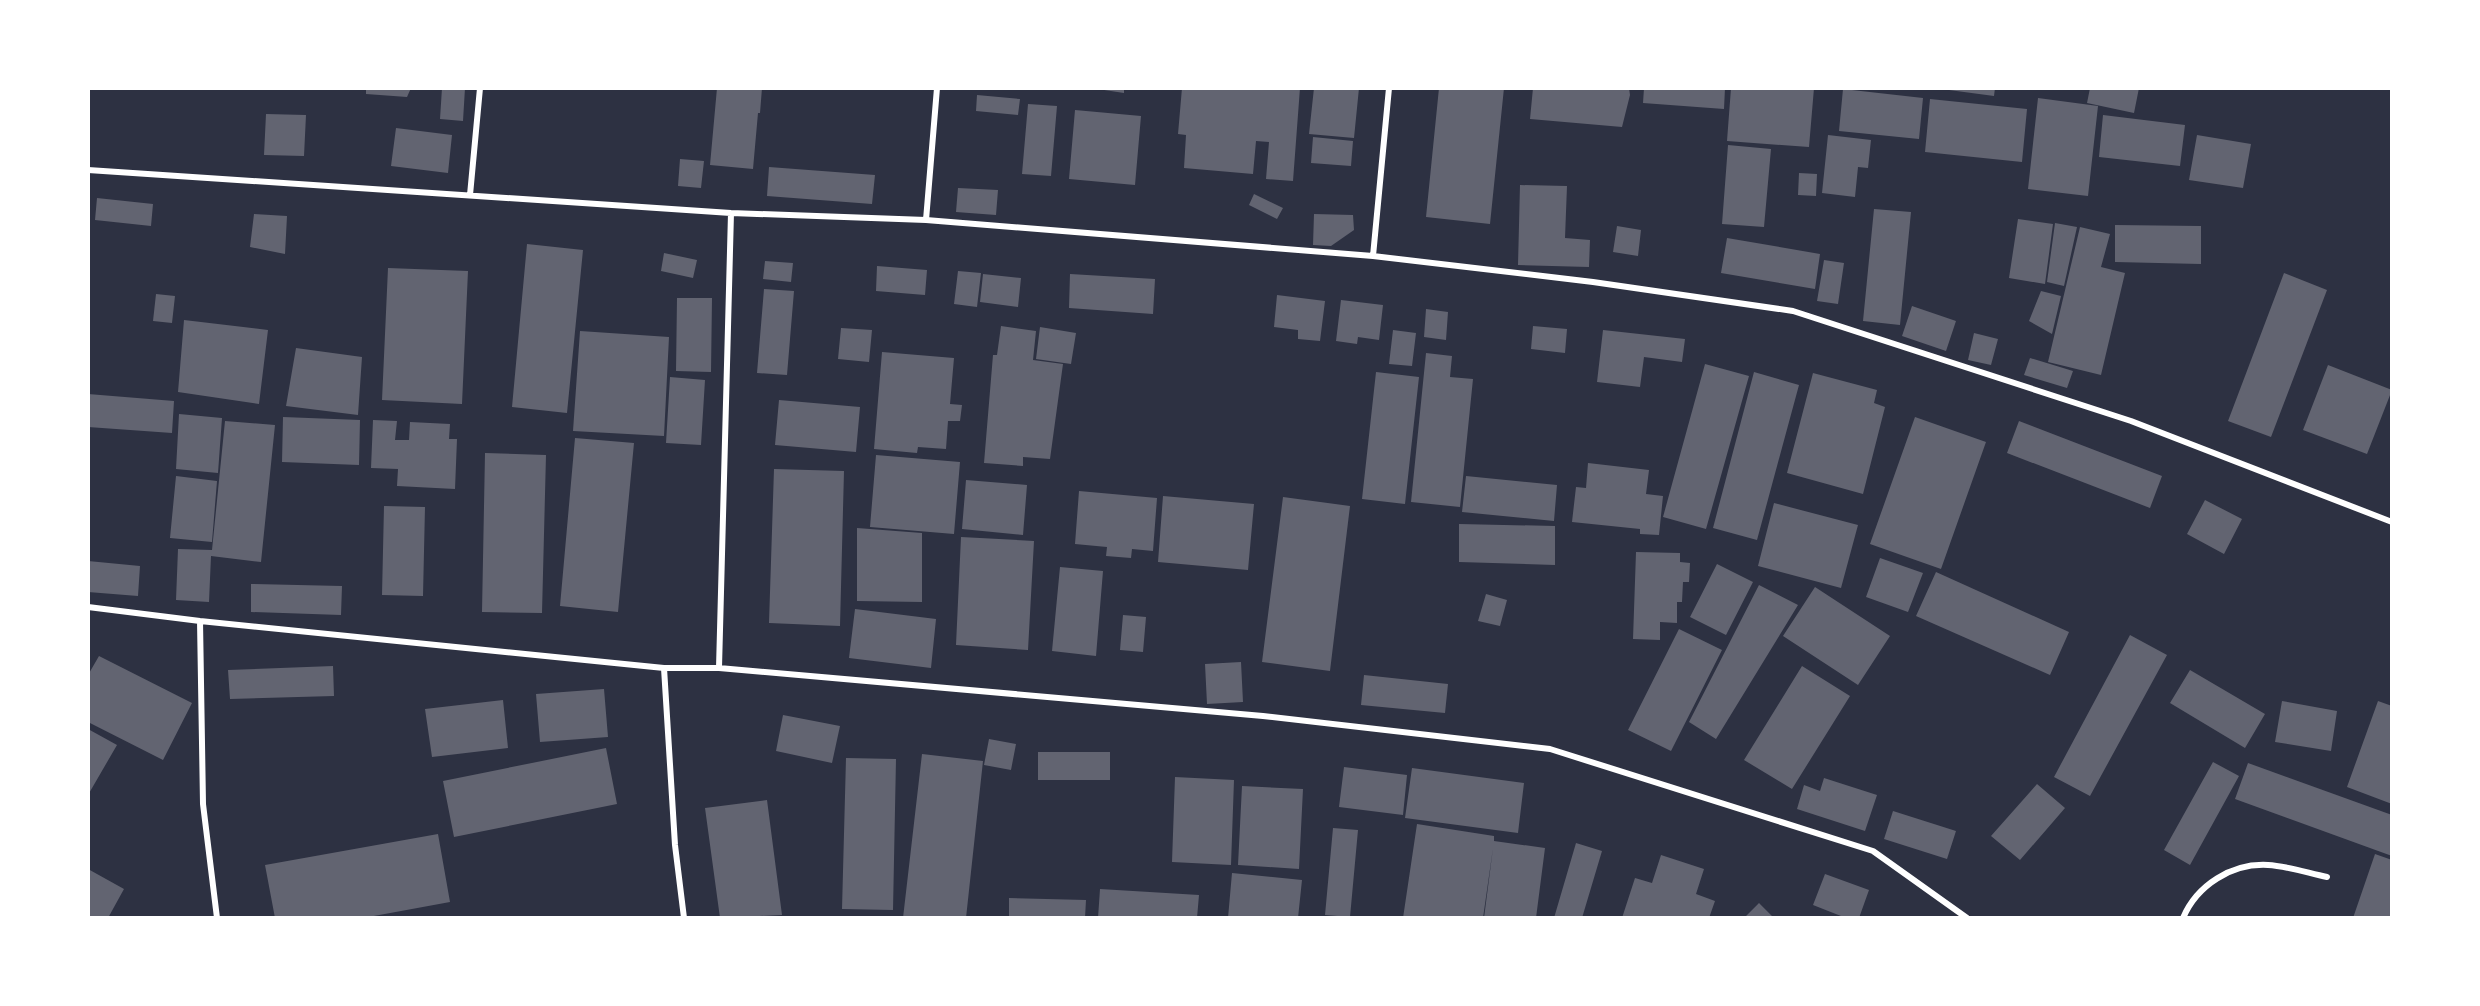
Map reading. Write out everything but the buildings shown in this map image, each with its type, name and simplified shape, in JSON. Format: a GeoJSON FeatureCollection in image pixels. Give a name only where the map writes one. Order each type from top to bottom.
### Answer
{"type":"FeatureCollection","features":[{"type":"Feature","properties":{"kind":"street"},"geometry":{"type":"LineString","coordinates":[[470,195],[480,88]]}},
{"type":"Feature","properties":{"kind":"street"},"geometry":{"type":"LineString","coordinates":[[926,220],[937,88]]}},
{"type":"Feature","properties":{"kind":"street"},"geometry":{"type":"LineString","coordinates":[[1373,256],[1389,88]]}},
{"type":"Feature","properties":{"kind":"street"},"geometry":{"type":"LineString","coordinates":[[88,170],[731,213],[926,220],[1373,256],[1593,282],[1793,311],[2131,421],[2391,522]]}},
{"type":"Feature","properties":{"kind":"street"},"geometry":{"type":"LineString","coordinates":[[719,668],[731,213]]}},
{"type":"Feature","properties":{"kind":"street"},"geometry":{"type":"LineString","coordinates":[[88,607],[200,621],[664,669],[719,668],[1263,716],[1550,749],[1873,851],[1966,917]]}},
{"type":"Feature","properties":{"kind":"street"},"geometry":{"type":"LineString","coordinates":[[200,621],[203,804],[217,918]]}},
{"type":"Feature","properties":{"kind":"street"},"geometry":{"type":"LineString","coordinates":[[664,669],[675,845],[684,918]]}},
{"type":"Feature","properties":{"kind":"street"},"geometry":{"type":"LineString","coordinates":[[2183,918],[2190,902],[2224,872],[2267,864],[2327,877]]}}]}
